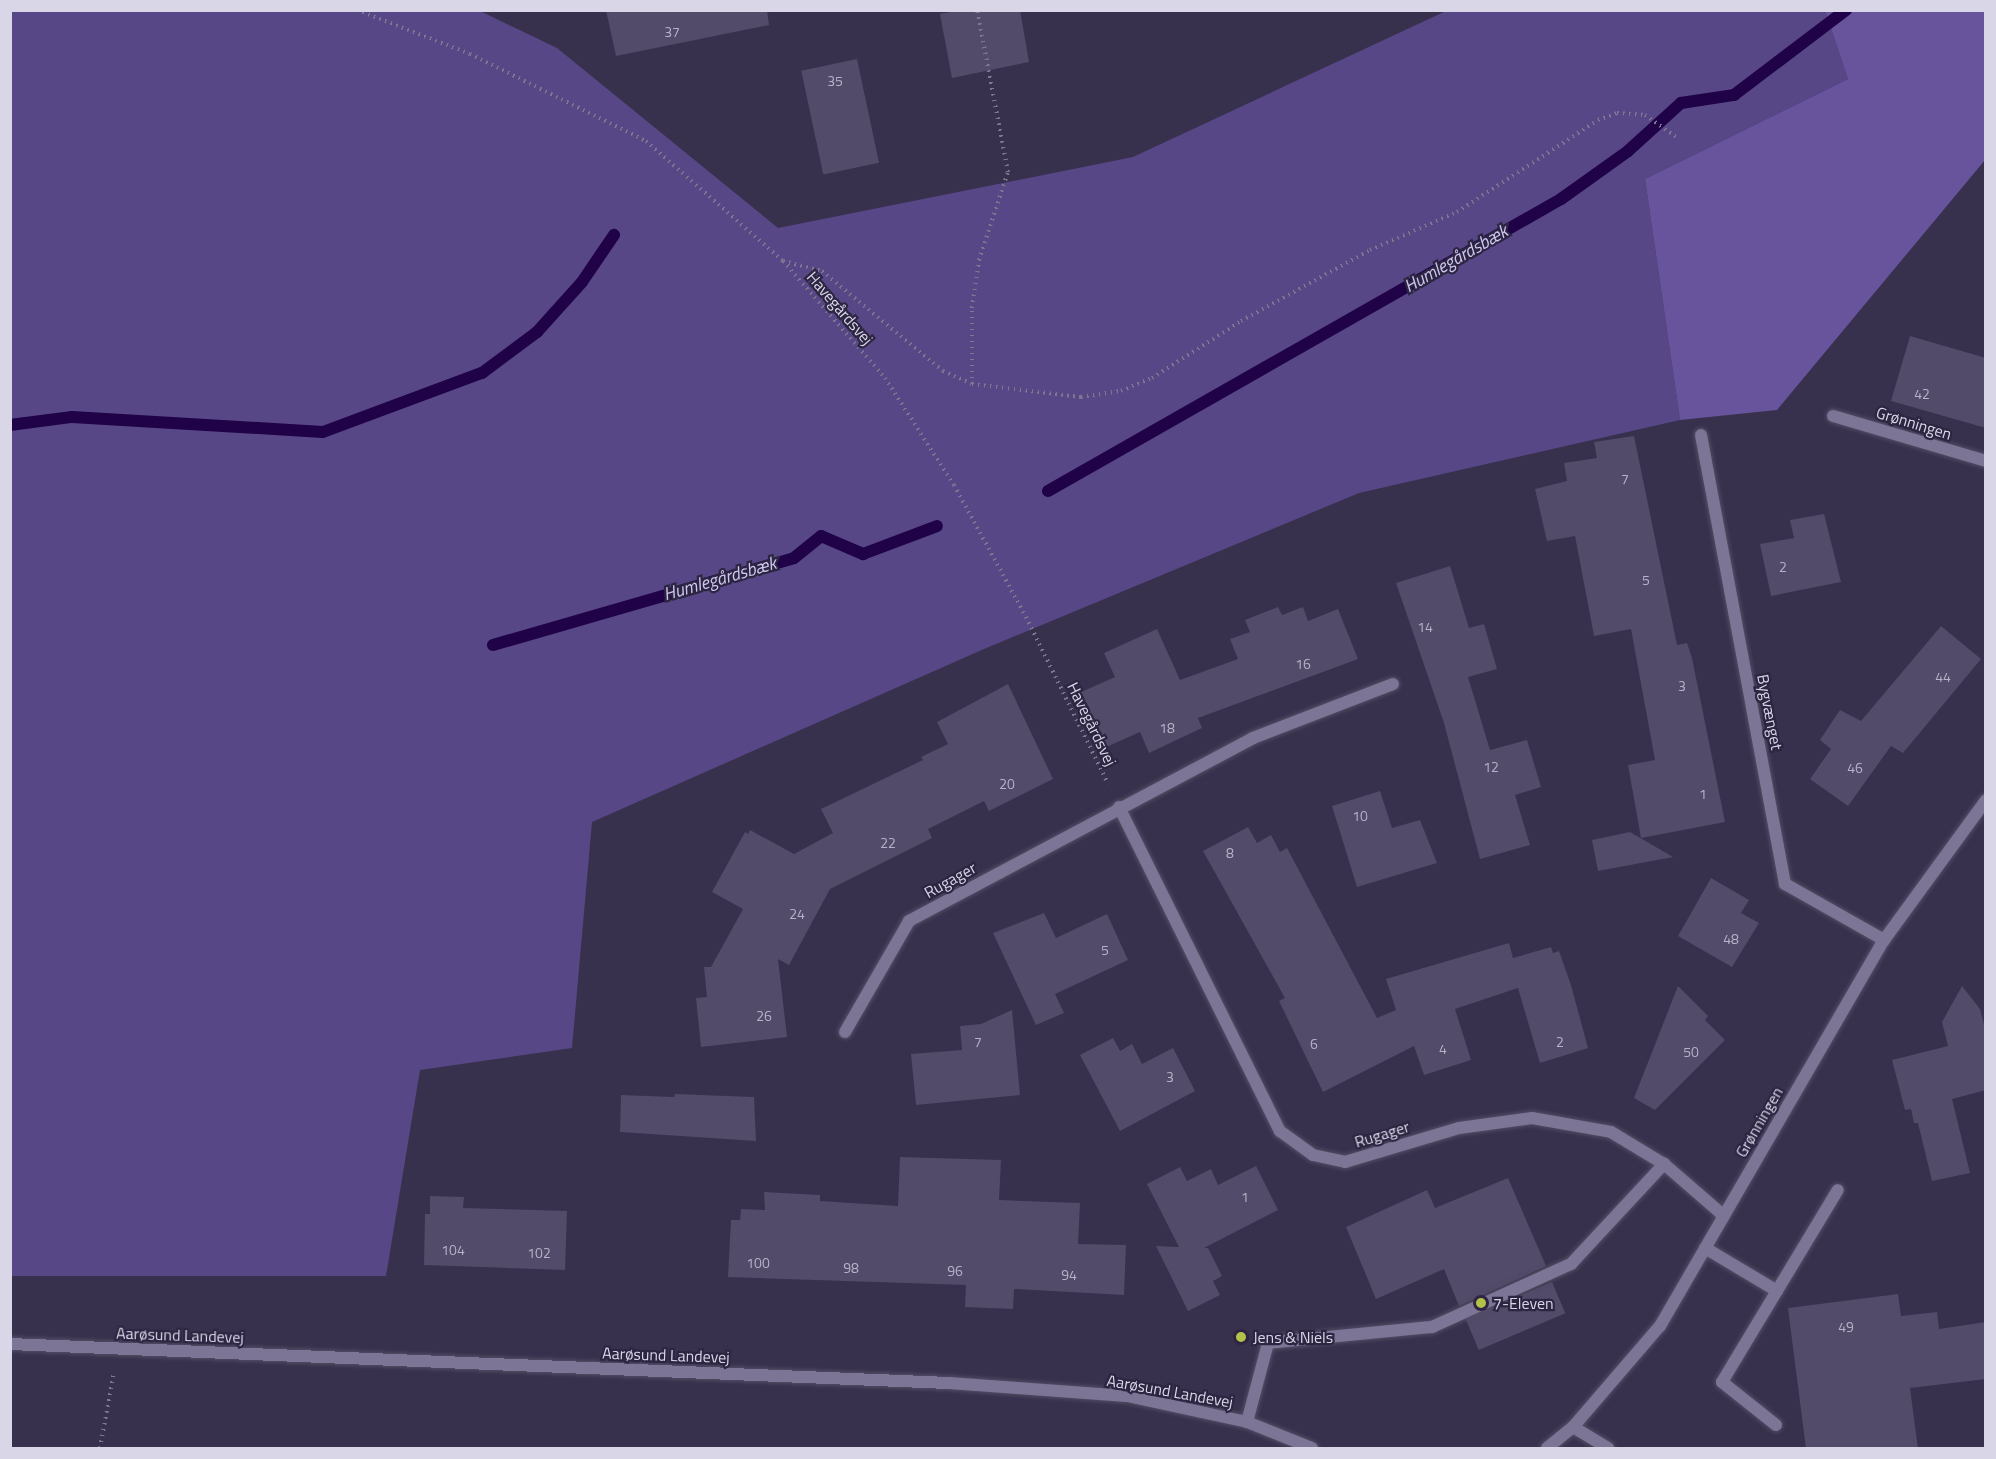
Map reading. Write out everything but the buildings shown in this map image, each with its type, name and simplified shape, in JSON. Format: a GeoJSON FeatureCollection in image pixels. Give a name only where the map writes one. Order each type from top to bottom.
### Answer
{"type":"FeatureCollection","features":[{"type":"Feature","properties":{"kind":"street","name":"Grønningen"},"geometry":{"type":"LineString","coordinates":[[1833,416],[1986,461]]}},
{"type":"Feature","properties":{"kind":"street","name":"Bygvænget"},"geometry":{"type":"LineString","coordinates":[[1701,435],[1785,884],[1884,940]]}},
{"type":"Feature","properties":{"kind":"street","name":"Rugager"},"geometry":{"type":"LineString","coordinates":[[844,1032],[909,921],[1119,807],[1253,738],[1393,684]]}},
{"type":"Feature","properties":{"kind":"street","name":"Grønningen"},"geometry":{"type":"LineString","coordinates":[[1547,1449],[1573,1427],[1660,1326],[1884,940],[1986,800]]}},
{"type":"Feature","properties":{"kind":"street","name":"Rugager"},"geometry":{"type":"LineString","coordinates":[[1119,807],[1280,1131],[1313,1155],[1345,1162],[1460,1128],[1532,1118],[1611,1132],[1664,1164],[1724,1216]]}},
{"type":"Feature","properties":{"kind":"street"},"geometry":{"type":"LineString","coordinates":[[1248,1422],[1268,1343],[1432,1327],[1571,1264],[1664,1164]]}},
{"type":"Feature","properties":{"kind":"street"},"geometry":{"type":"LineString","coordinates":[[1776,1425],[1722,1382],[1838,1190]]}},
{"type":"Feature","properties":{"kind":"street"},"geometry":{"type":"LineString","coordinates":[[1705,1248],[1777,1291]]}},
{"type":"Feature","properties":{"kind":"street","name":"Aarøsund Landevej"},"geometry":{"type":"LineString","coordinates":[[10,1344],[949,1383],[1127,1396],[1248,1422],[1311,1449]]}},
{"type":"Feature","properties":{"kind":"street"},"geometry":{"type":"LineString","coordinates":[[1573,1427],[1608,1449]]}},
{"type":"Feature","properties":{"kind":"path","name":"Havegårdsvej"},"geometry":{"type":"LineString","coordinates":[[357,10],[470,54],[646,141],[783,261],[885,378],[954,485],[1026,617],[1119,807]]}},
{"type":"Feature","properties":{"kind":"path"},"geometry":{"type":"LineString","coordinates":[[972,384],[972,308],[979,260],[1008,172],[977,10]]}},
{"type":"Feature","properties":{"kind":"path"},"geometry":{"type":"LineString","coordinates":[[783,261],[822,271],[943,371],[972,384],[1081,397],[1120,391],[1152,378],[1241,321],[1370,250],[1457,212],[1598,120],[1617,113],[1645,115],[1676,137]]}},
{"type":"Feature","properties":{"kind":"path"},"geometry":{"type":"LineString","coordinates":[[100,1449],[118,1349]]}},
{"type":"Feature","properties":{"kind":"shaded area"},"geometry":{"type":"Polygon","coordinates":[[[10,11],[480,11],[557,48],[778,228],[1133,157],[1446,11],[1825,11],[1848,79],[1645,179],[1680,420],[1359,493],[984,649],[592,822],[572,1048],[420,1070],[386,1276],[11,1276],[10,11]]]}},
{"type":"Feature","properties":{"kind":"shaded area"},"geometry":{"type":"Polygon","coordinates":[[[1825,11],[1985,11],[1985,160],[1777,410],[1680,420],[1645,179],[1848,79],[1825,11]]]}},
{"type":"Feature","properties":{"kind":"waterway","name":"Humlegårdsbæk"},"geometry":{"type":"LineString","coordinates":[[1048,491],[1561,199],[1628,151],[1681,103],[1734,95],[1846,10]]}},
{"type":"Feature","properties":{"kind":"waterway"},"geometry":{"type":"LineString","coordinates":[[10,425],[72,417],[323,432],[482,373],[537,332],[582,282],[614,235]]}},
{"type":"Feature","properties":{"kind":"waterway","name":"Humlegårdsbæk"},"geometry":{"type":"LineString","coordinates":[[493,645],[794,558],[821,536],[863,554],[937,526]]}},
{"type":"Feature","properties":{"kind":"place","name":"7-Eleven"},"geometry":{"type":"Point","coordinates":[1481,1303]}},
{"type":"Feature","properties":{"kind":"place","name":"Jens & Niels"},"geometry":{"type":"Point","coordinates":[1241,1337]}}]}
